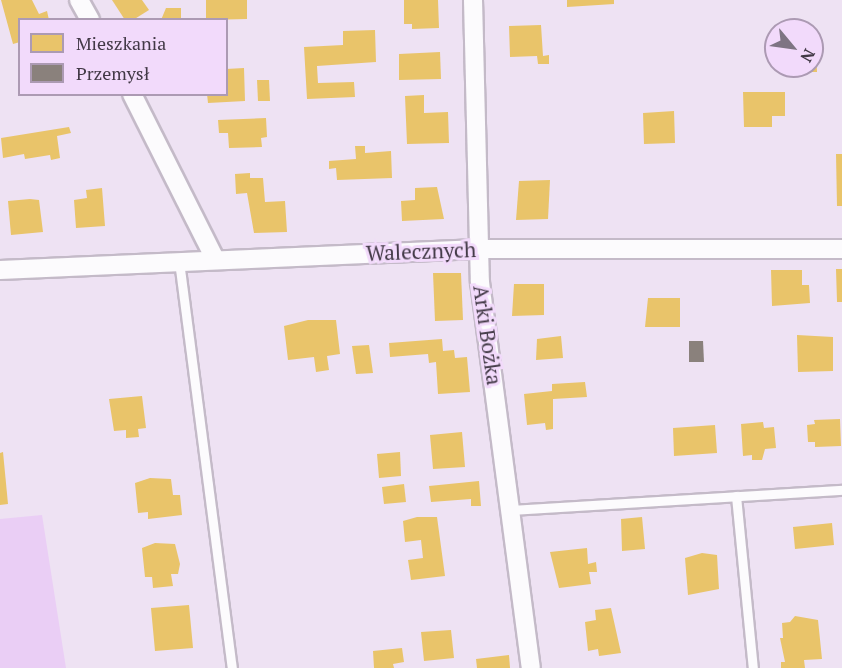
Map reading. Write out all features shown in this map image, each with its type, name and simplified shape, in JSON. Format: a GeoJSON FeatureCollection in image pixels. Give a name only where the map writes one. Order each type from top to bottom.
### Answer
{"type":"FeatureCollection","features":[{"type":"Feature","properties":{"kind":"street"},"geometry":{"type":"LineString","coordinates":[[79,0],[89,18]]}},
{"type":"Feature","properties":{"kind":"street","name":"Arki Bożka"},"geometry":{"type":"LineString","coordinates":[[473,0],[480,282],[531,668]]}},
{"type":"Feature","properties":{"kind":"street"},"geometry":{"type":"LineString","coordinates":[[133,96],[215,259]]}},
{"type":"Feature","properties":{"kind":"street","name":"Walecznych"},"geometry":{"type":"LineString","coordinates":[[0,270],[479,249],[842,249]]}},
{"type":"Feature","properties":{"kind":"lane"},"geometry":{"type":"LineString","coordinates":[[179,261],[232,668]]}},
{"type":"Feature","properties":{"kind":"lane"},"geometry":{"type":"LineString","coordinates":[[511,510],[842,490]]}},
{"type":"Feature","properties":{"kind":"lane"},"geometry":{"type":"LineString","coordinates":[[736,496],[753,668]]}},
{"type":"Feature","properties":{"kind":"shaded area"},"geometry":{"type":"Polygon","coordinates":[[[42,515],[66,668],[0,668],[0,519],[42,515]]]}},
{"type":"Feature","properties":{"kind":"building: Mieszkania"},"geometry":{"type":"Polygon","coordinates":[[[1,0],[32,0],[39,14],[47,11],[49,18],[18,18],[18,43],[13,44],[1,0]]]}},
{"type":"Feature","properties":{"kind":"building: Mieszkania"},"geometry":{"type":"Polygon","coordinates":[[[112,0],[142,0],[149,10],[136,18],[124,18],[112,0]]]}},
{"type":"Feature","properties":{"kind":"building: Mieszkania"},"geometry":{"type":"Polygon","coordinates":[[[206,0],[247,0],[247,19],[206,18],[206,0]]]}},
{"type":"Feature","properties":{"kind":"building: Mieszkania"},"geometry":{"type":"Polygon","coordinates":[[[404,0],[438,0],[439,28],[412,29],[412,24],[404,24],[404,0]]]}},
{"type":"Feature","properties":{"kind":"building: Mieszkania"},"geometry":{"type":"Polygon","coordinates":[[[567,0],[614,0],[614,4],[567,7],[567,0]]]}},
{"type":"Feature","properties":{"kind":"building: Mieszkania"},"geometry":{"type":"Polygon","coordinates":[[[166,8],[181,8],[181,18],[162,18],[166,8]]]}},
{"type":"Feature","properties":{"kind":"building: Mieszkania"},"geometry":{"type":"Polygon","coordinates":[[[541,25],[543,56],[549,55],[549,64],[538,64],[537,56],[510,57],[509,26],[541,25]]]}},
{"type":"Feature","properties":{"kind":"building: Mieszkania"},"geometry":{"type":"Polygon","coordinates":[[[375,30],[376,62],[317,66],[318,83],[354,82],[355,97],[307,99],[304,47],[343,45],[343,31],[375,30]]]}},
{"type":"Feature","properties":{"kind":"building: Mieszkania"},"geometry":{"type":"Polygon","coordinates":[[[440,52],[441,79],[399,80],[399,54],[440,52]]]}},
{"type":"Feature","properties":{"kind":"building: Mieszkania"},"geometry":{"type":"Polygon","coordinates":[[[244,68],[245,101],[208,103],[207,96],[228,96],[228,69],[244,68]]]}},
{"type":"Feature","properties":{"kind":"building: Mieszkania"},"geometry":{"type":"Polygon","coordinates":[[[257,80],[269,80],[270,101],[258,101],[257,80]]]}},
{"type":"Feature","properties":{"kind":"building: Mieszkania"},"geometry":{"type":"Polygon","coordinates":[[[743,92],[785,92],[785,116],[772,116],[772,127],[744,127],[743,92]]]}},
{"type":"Feature","properties":{"kind":"building: Mieszkania"},"geometry":{"type":"Polygon","coordinates":[[[424,95],[424,113],[448,112],[449,143],[407,144],[405,96],[424,95]]]}},
{"type":"Feature","properties":{"kind":"building: Mieszkania"},"geometry":{"type":"Polygon","coordinates":[[[674,111],[675,143],[644,144],[643,113],[674,111]]]}},
{"type":"Feature","properties":{"kind":"building: Mieszkania"},"geometry":{"type":"Polygon","coordinates":[[[266,118],[267,137],[261,138],[262,147],[229,148],[228,133],[219,133],[218,120],[266,118]]]}},
{"type":"Feature","properties":{"kind":"building: Mieszkania"},"geometry":{"type":"Polygon","coordinates":[[[69,127],[71,133],[57,136],[60,158],[51,160],[50,155],[25,159],[24,154],[3,158],[1,138],[69,127]]]}},
{"type":"Feature","properties":{"kind":"building: Mieszkania"},"geometry":{"type":"Polygon","coordinates":[[[355,146],[365,146],[365,153],[391,151],[392,178],[337,180],[336,168],[329,169],[329,161],[356,159],[355,146]]]}},
{"type":"Feature","properties":{"kind":"building: Mieszkania"},"geometry":{"type":"Polygon","coordinates":[[[836,154],[842,154],[842,206],[837,206],[836,154]]]}},
{"type":"Feature","properties":{"kind":"building: Mieszkania"},"geometry":{"type":"Polygon","coordinates":[[[250,173],[250,178],[263,178],[265,202],[285,201],[287,232],[254,233],[247,193],[236,194],[235,174],[250,173]]]}},
{"type":"Feature","properties":{"kind":"building: Mieszkania"},"geometry":{"type":"Polygon","coordinates":[[[550,180],[548,219],[516,220],[519,181],[550,180]]]}},
{"type":"Feature","properties":{"kind":"building: Mieszkania"},"geometry":{"type":"Polygon","coordinates":[[[437,187],[444,219],[402,221],[401,201],[415,200],[415,188],[437,187]]]}},
{"type":"Feature","properties":{"kind":"building: Mieszkania"},"geometry":{"type":"Polygon","coordinates":[[[102,188],[105,226],[76,228],[74,200],[87,198],[86,190],[102,188]]]}},
{"type":"Feature","properties":{"kind":"building: Mieszkania"},"geometry":{"type":"Polygon","coordinates":[[[39,200],[43,232],[11,235],[8,201],[39,200]]]}},
{"type":"Feature","properties":{"kind":"building: Mieszkania"},"geometry":{"type":"Polygon","coordinates":[[[836,269],[842,269],[842,302],[837,302],[836,269]]]}},
{"type":"Feature","properties":{"kind":"building: Mieszkania"},"geometry":{"type":"Polygon","coordinates":[[[771,270],[802,270],[802,285],[809,285],[810,303],[772,306],[771,270]]]}},
{"type":"Feature","properties":{"kind":"building: Mieszkania"},"geometry":{"type":"Polygon","coordinates":[[[433,273],[461,273],[463,320],[435,321],[433,273]]]}},
{"type":"Feature","properties":{"kind":"building: Mieszkania"},"geometry":{"type":"Polygon","coordinates":[[[514,284],[544,284],[544,315],[512,316],[514,284]]]}},
{"type":"Feature","properties":{"kind":"building: Mieszkania"},"geometry":{"type":"Polygon","coordinates":[[[648,298],[680,298],[680,327],[645,327],[648,298]]]}},
{"type":"Feature","properties":{"kind":"building: Mieszkania"},"geometry":{"type":"Polygon","coordinates":[[[308,320],[336,320],[340,354],[327,356],[329,370],[316,372],[314,357],[288,360],[284,326],[308,320]]]}},
{"type":"Feature","properties":{"kind":"building: Mieszkania"},"geometry":{"type":"Polygon","coordinates":[[[797,335],[833,337],[833,371],[798,372],[797,335]]]}},
{"type":"Feature","properties":{"kind":"building: Mieszkania"},"geometry":{"type":"Polygon","coordinates":[[[561,336],[563,358],[536,360],[537,339],[561,336]]]}},
{"type":"Feature","properties":{"kind":"building: Mieszkania"},"geometry":{"type":"Polygon","coordinates":[[[442,339],[443,351],[454,350],[455,358],[467,357],[470,392],[438,394],[436,362],[429,363],[428,354],[390,357],[389,343],[442,339]]]}},
{"type":"Feature","properties":{"kind":"building: Mieszkania"},"geometry":{"type":"Polygon","coordinates":[[[369,345],[373,373],[356,374],[352,346],[369,345]]]}},
{"type":"Feature","properties":{"kind":"building: Mieszkania"},"geometry":{"type":"Polygon","coordinates":[[[585,382],[587,397],[553,399],[553,429],[546,430],[545,423],[527,425],[524,394],[552,391],[552,384],[585,382]]]}},
{"type":"Feature","properties":{"kind":"building: Mieszkania"},"geometry":{"type":"Polygon","coordinates":[[[142,396],[146,428],[138,429],[139,437],[126,438],[126,430],[114,431],[109,399],[142,396]]]}},
{"type":"Feature","properties":{"kind":"building: Mieszkania"},"geometry":{"type":"Polygon","coordinates":[[[840,419],[841,446],[815,447],[815,442],[808,442],[807,425],[815,424],[814,420],[840,419]]]}},
{"type":"Feature","properties":{"kind":"building: Mieszkania"},"geometry":{"type":"Polygon","coordinates":[[[763,422],[764,428],[774,427],[776,448],[765,449],[762,460],[752,460],[752,455],[743,456],[741,424],[763,422]]]}},
{"type":"Feature","properties":{"kind":"building: Mieszkania"},"geometry":{"type":"Polygon","coordinates":[[[715,425],[717,453],[674,456],[673,428],[715,425]]]}},
{"type":"Feature","properties":{"kind":"building: Mieszkania"},"geometry":{"type":"Polygon","coordinates":[[[462,432],[465,467],[433,469],[430,435],[462,432]]]}},
{"type":"Feature","properties":{"kind":"building: Mieszkania"},"geometry":{"type":"Polygon","coordinates":[[[3,452],[8,504],[0,505],[0,453],[3,452]]]}},
{"type":"Feature","properties":{"kind":"building: Mieszkania"},"geometry":{"type":"Polygon","coordinates":[[[400,452],[401,476],[379,478],[377,454],[400,452]]]}},
{"type":"Feature","properties":{"kind":"building: Mieszkania"},"geometry":{"type":"Polygon","coordinates":[[[150,478],[171,479],[173,495],[180,495],[182,515],[148,519],[148,512],[138,513],[135,483],[150,478]]]}},
{"type":"Feature","properties":{"kind":"building: Mieszkania"},"geometry":{"type":"Polygon","coordinates":[[[479,481],[481,506],[471,506],[471,499],[431,502],[429,486],[479,481]]]}},
{"type":"Feature","properties":{"kind":"building: Mieszkania"},"geometry":{"type":"Polygon","coordinates":[[[404,484],[406,502],[384,504],[382,487],[404,484]]]}},
{"type":"Feature","properties":{"kind":"building: Mieszkania"},"geometry":{"type":"Polygon","coordinates":[[[417,517],[437,517],[445,576],[411,580],[408,560],[423,558],[421,540],[405,542],[403,521],[417,517]]]}},
{"type":"Feature","properties":{"kind":"building: Mieszkania"},"geometry":{"type":"Polygon","coordinates":[[[642,517],[645,549],[622,551],[621,519],[642,517]]]}},
{"type":"Feature","properties":{"kind":"building: Mieszkania"},"geometry":{"type":"Polygon","coordinates":[[[832,523],[834,545],[795,549],[793,527],[832,523]]]}},
{"type":"Feature","properties":{"kind":"building: Mieszkania"},"geometry":{"type":"Polygon","coordinates":[[[155,543],[175,544],[180,564],[178,574],[171,574],[173,586],[153,588],[152,577],[145,577],[142,548],[155,543]]]}},
{"type":"Feature","properties":{"kind":"building: Mieszkania"},"geometry":{"type":"Polygon","coordinates":[[[587,548],[588,564],[596,562],[597,572],[589,572],[591,584],[559,588],[550,552],[587,548]]]}},
{"type":"Feature","properties":{"kind":"building: Mieszkania"},"geometry":{"type":"Polygon","coordinates":[[[702,553],[717,555],[719,589],[688,595],[685,558],[702,553]]]}},
{"type":"Feature","properties":{"kind":"building: Mieszkania"},"geometry":{"type":"Polygon","coordinates":[[[189,605],[193,648],[155,651],[151,608],[189,605]]]}},
{"type":"Feature","properties":{"kind":"building: Mieszkania"},"geometry":{"type":"Polygon","coordinates":[[[611,608],[621,653],[599,656],[598,649],[588,651],[585,622],[596,620],[595,610],[611,608]]]}},
{"type":"Feature","properties":{"kind":"building: Mieszkania"},"geometry":{"type":"Polygon","coordinates":[[[795,616],[818,620],[822,659],[804,660],[805,668],[781,668],[781,662],[785,662],[780,638],[783,638],[782,623],[790,622],[795,616]]]}},
{"type":"Feature","properties":{"kind":"building: Mieszkania"},"geometry":{"type":"Polygon","coordinates":[[[451,630],[454,658],[424,661],[421,632],[451,630]]]}},
{"type":"Feature","properties":{"kind":"building: Mieszkania"},"geometry":{"type":"Polygon","coordinates":[[[402,648],[404,662],[393,664],[394,668],[374,668],[373,651],[402,648]]]}},
{"type":"Feature","properties":{"kind":"building: Mieszkania"},"geometry":{"type":"Polygon","coordinates":[[[509,655],[510,668],[477,668],[476,659],[509,655]]]}},
{"type":"Feature","properties":{"kind":"building: Przemysł"},"geometry":{"type":"Polygon","coordinates":[[[689,341],[703,341],[704,362],[689,362],[689,341]]]}}]}
